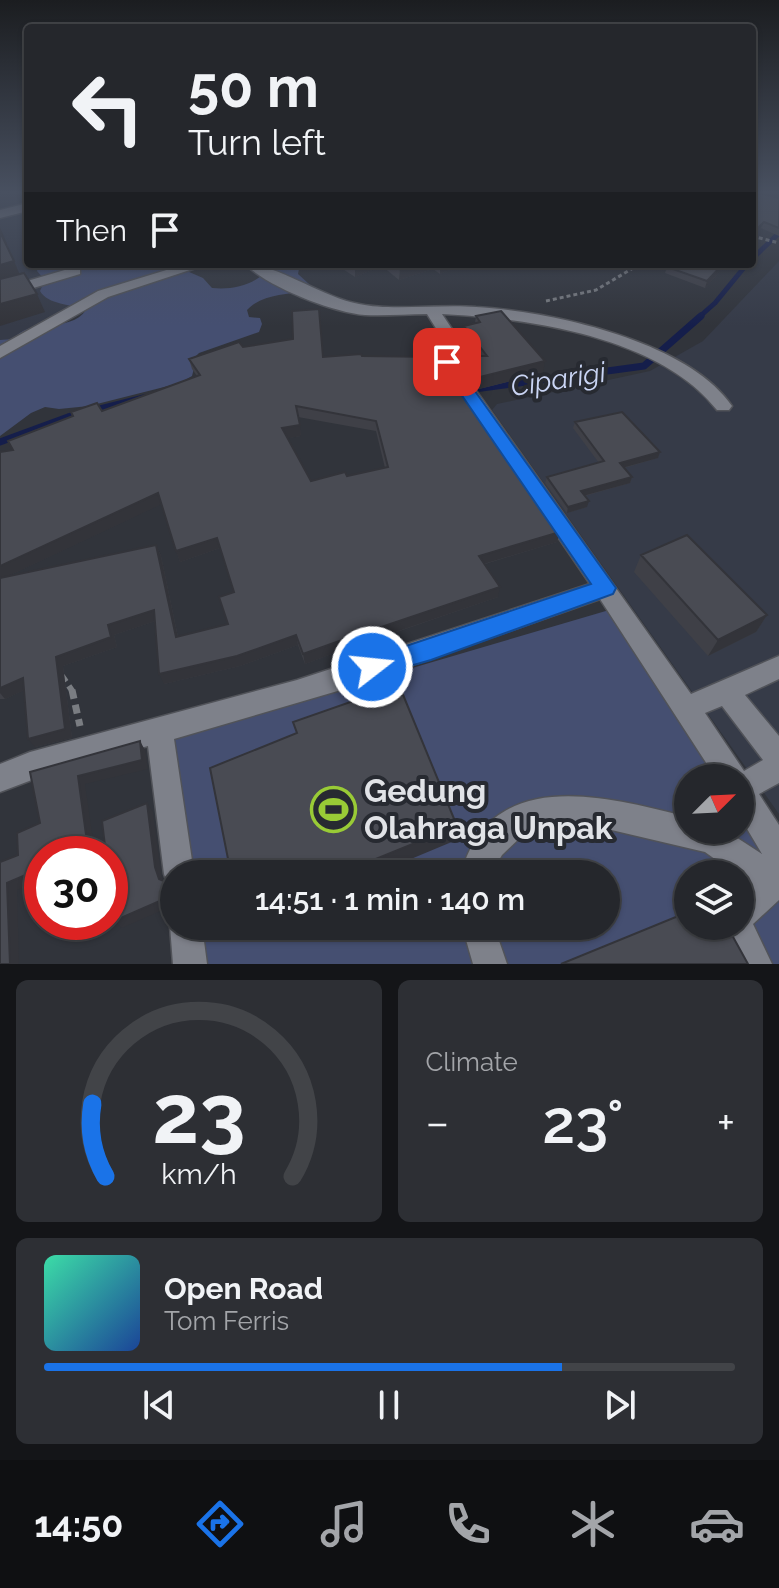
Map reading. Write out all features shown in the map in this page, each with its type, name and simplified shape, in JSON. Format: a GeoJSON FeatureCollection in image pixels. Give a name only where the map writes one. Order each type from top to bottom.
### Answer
{"type":"FeatureCollection","features":[{"type":"Feature","properties":{"kind":"street"},"geometry":{"type":"LineString","coordinates":[[0,294],[73,268],[93,290],[103,294]]}},
{"type":"Feature","properties":{"kind":"street"},"geometry":{"type":"LineString","coordinates":[[0,353],[103,294],[188,268]]}},
{"type":"Feature","properties":{"kind":"street"},"geometry":{"type":"LineString","coordinates":[[259,268],[306,293],[364,310],[485,310],[550,320],[604,335],[645,352],[708,387],[723,406]]}},
{"type":"Feature","properties":{"kind":"street"},"geometry":{"type":"LineString","coordinates":[[279,268],[315,290],[342,297]]}},
{"type":"Feature","properties":{"kind":"street"},"geometry":{"type":"LineString","coordinates":[[432,310],[448,335]]}},
{"type":"Feature","properties":{"kind":"street"},"geometry":{"type":"LineString","coordinates":[[447,362],[724,764]]}},
{"type":"Feature","properties":{"kind":"street"},"geometry":{"type":"LineString","coordinates":[[0,778],[36,763],[159,728],[250,707],[431,650],[605,588]]}},
{"type":"Feature","properties":{"kind":"street"},"geometry":{"type":"LineString","coordinates":[[688,708],[779,667]]}},
{"type":"Feature","properties":{"kind":"street"},"geometry":{"type":"LineString","coordinates":[[726,691],[779,758]]}},
{"type":"Feature","properties":{"kind":"street"},"geometry":{"type":"LineString","coordinates":[[159,728],[177,860]]}},
{"type":"Feature","properties":{"kind":"street"},"geometry":{"type":"LineString","coordinates":[[754,781],[779,767]]}},
{"type":"Feature","properties":{"kind":"street"},"geometry":{"type":"LineString","coordinates":[[483,860],[492,843],[511,824],[533,812],[559,808],[583,809],[702,836],[777,873]]}},
{"type":"Feature","properties":{"kind":"street"},"geometry":{"type":"LineString","coordinates":[[754,821],[777,873]]}},
{"type":"Feature","properties":{"kind":"street"},"geometry":{"type":"LineString","coordinates":[[754,898],[777,873]]}},
{"type":"Feature","properties":{"kind":"street"},"geometry":{"type":"LineString","coordinates":[[187,940],[190,964]]}},
{"type":"Feature","properties":{"kind":"street"},"geometry":{"type":"LineString","coordinates":[[482,940],[490,964]]}},
{"type":"Feature","properties":{"kind":"street"},"geometry":{"type":"LineString","coordinates":[[744,940],[755,964]]}},
{"type":"Feature","properties":{"kind":"path"},"geometry":{"type":"LineString","coordinates":[[756,237],[779,243]]}},
{"type":"Feature","properties":{"kind":"path"},"geometry":{"type":"LineString","coordinates":[[51,667],[66,680],[74,693],[84,751]]}},
{"type":"Feature","properties":{"kind":"shaded area"},"geometry":{"type":"Polygon","coordinates":[[[0,236],[24,236],[24,268],[61,268],[84,304],[0,356],[0,236]]]}},
{"type":"Feature","properties":{"kind":"shaded area"},"geometry":{"type":"Polygon","coordinates":[[[779,261],[779,814],[754,779],[754,764],[743,764],[492,410],[497,404],[650,371],[703,341],[779,261]]]}},
{"type":"Feature","properties":{"kind":"shaded area"},"geometry":{"type":"Polygon","coordinates":[[[38,268],[180,268],[203,278],[212,288],[220,288],[243,285],[257,279],[268,268],[299,268],[298,274],[309,284],[306,290],[267,298],[253,305],[247,310],[249,317],[260,318],[262,324],[259,332],[199,353],[191,361],[194,368],[192,376],[180,383],[89,406],[45,407],[31,413],[0,436],[0,340],[14,339],[20,332],[39,326],[70,322],[86,310],[54,302],[44,296],[40,291],[45,280],[38,268]]]}},
{"type":"Feature","properties":{"kind":"shaded area"},"geometry":{"type":"Polygon","coordinates":[[[616,608],[709,764],[674,764],[674,844],[754,844],[754,840],[779,880],[779,964],[180,964],[177,940],[620,940],[620,860],[166,860],[150,745],[616,608]]]}},
{"type":"Feature","properties":{"kind":"building"},"geometry":{"type":"Polygon","coordinates":[[[0,236],[2,236],[14,261],[0,265],[0,236]]]}},
{"type":"Feature","properties":{"kind":"building"},"geometry":{"type":"Polygon","coordinates":[[[670,268],[719,268],[707,281],[670,268]]]}},
{"type":"Feature","properties":{"kind":"building"},"geometry":{"type":"Polygon","coordinates":[[[24,273],[37,294],[0,304],[0,279],[24,273]]]}},
{"type":"Feature","properties":{"kind":"building"},"geometry":{"type":"Polygon","coordinates":[[[319,309],[323,357],[361,354],[440,357],[560,532],[479,556],[500,587],[381,627],[386,638],[361,646],[356,635],[303,654],[296,635],[237,656],[159,674],[154,610],[108,625],[111,637],[56,657],[65,729],[28,739],[23,678],[0,688],[0,578],[156,545],[176,637],[228,624],[219,597],[234,592],[217,538],[176,551],[158,493],[0,566],[0,452],[13,450],[8,441],[73,416],[71,412],[97,403],[102,411],[200,375],[189,359],[239,342],[243,347],[293,339],[292,311],[319,309]],[[296,406],[300,425],[282,428],[311,481],[345,472],[347,476],[388,467],[376,421],[296,406]]]}},
{"type":"Feature","properties":{"kind":"building"},"geometry":{"type":"Polygon","coordinates":[[[501,311],[545,361],[480,377],[465,356],[487,356],[464,326],[480,322],[476,316],[501,311]]]}},
{"type":"Feature","properties":{"kind":"building"},"geometry":{"type":"Polygon","coordinates":[[[622,412],[660,452],[620,463],[632,477],[581,491],[589,501],[568,507],[547,477],[604,461],[575,422],[622,412]]]}},
{"type":"Feature","properties":{"kind":"building"},"geometry":{"type":"Polygon","coordinates":[[[687,535],[767,615],[718,640],[641,555],[687,535]]]}},
{"type":"Feature","properties":{"kind":"building","name":"Gedung Olahraga Unpak"},"geometry":{"type":"Polygon","coordinates":[[[399,685],[457,826],[373,860],[228,860],[210,768],[297,733],[293,722],[399,685]]]}},
{"type":"Feature","properties":{"kind":"building"},"geometry":{"type":"Polygon","coordinates":[[[140,741],[142,760],[78,776],[86,836],[24,836],[24,876],[7,883],[10,964],[0,964],[0,862],[18,855],[17,833],[40,823],[30,772],[140,741]]]}},
{"type":"Feature","properties":{"kind":"building"},"geometry":{"type":"Polygon","coordinates":[[[147,803],[155,867],[160,879],[160,901],[128,915],[128,836],[104,836],[102,821],[147,803]]]}},
{"type":"Feature","properties":{"kind":"building"},"geometry":{"type":"Polygon","coordinates":[[[674,918],[674,940],[735,940],[748,964],[561,964],[674,918]]]}},
{"type":"Feature","properties":{"kind":"waterway","name":"Ciparigi"},"geometry":{"type":"LineString","coordinates":[[756,255],[776,236]]}},
{"type":"Feature","properties":{"kind":"waterway","name":"Ciparigi"},"geometry":{"type":"LineString","coordinates":[[698,318],[715,303],[744,268]]}},
{"type":"Feature","properties":{"kind":"waterway","name":"Ciparigi"},"geometry":{"type":"LineString","coordinates":[[467,390],[644,366],[701,316]]}},
{"type":"Feature","properties":{"kind":"waterway","name":"Ciparigi"},"geometry":{"type":"LineString","coordinates":[[0,442],[68,417],[144,398]]}},
{"type":"Feature","properties":{"kind":"place","name":"Gedung Olahraga Unpak"},"geometry":{"type":"Point","coordinates":[333,809]}},
{"type":"Feature","properties":{"kind":"route"},"geometry":{"type":"LineString","coordinates":[[372,667],[431,650],[605,588],[447,362]]}}]}
